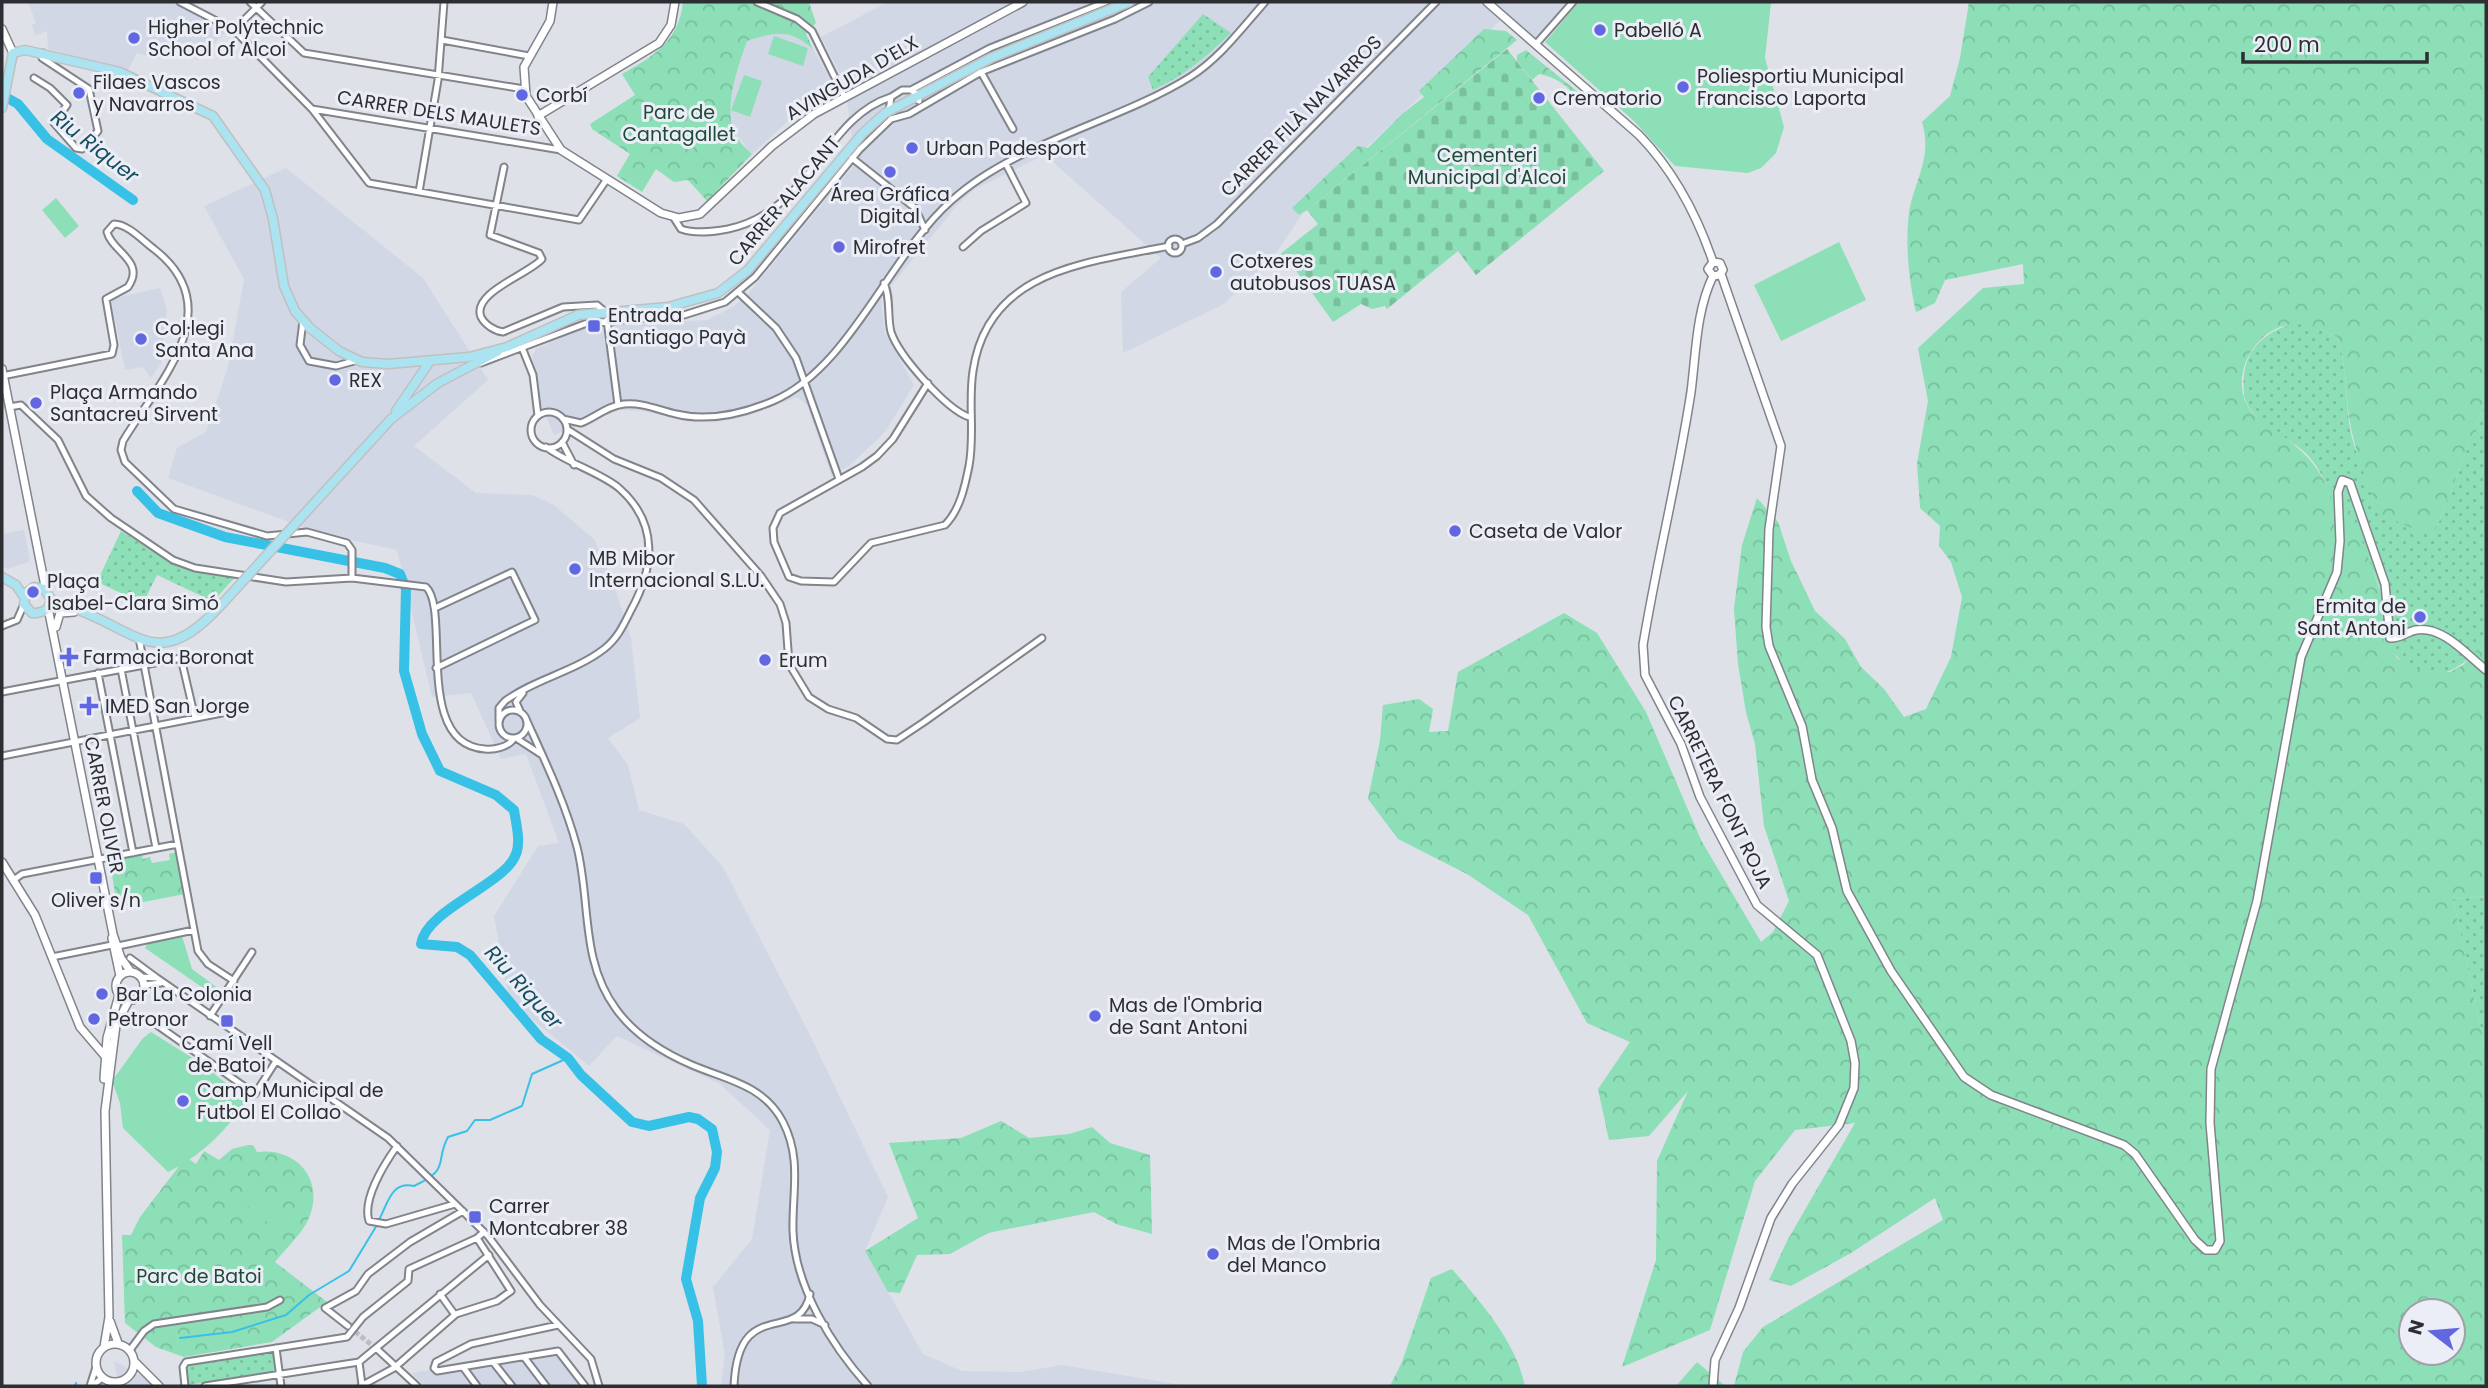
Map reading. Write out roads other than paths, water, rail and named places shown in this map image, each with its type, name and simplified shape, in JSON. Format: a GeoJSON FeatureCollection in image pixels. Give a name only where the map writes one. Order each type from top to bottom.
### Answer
{"type":"FeatureCollection","features":[{"type":"Feature","properties":{"kind":"main road","name":"CARRER ALACANT"},"geometry":{"type":"LineString","coordinates":[[17,52],[47,54],[129,75],[213,116],[265,190],[274,219],[284,286],[303,321],[332,347],[358,360],[388,364],[428,363],[507,347],[567,318],[606,316],[683,304],[727,288],[760,257],[878,118],[893,112],[916,95],[998,55],[1129,2]]}},
{"type":"Feature","properties":{"kind":"main road"},"geometry":{"type":"LineString","coordinates":[[2,107],[17,52]]}},
{"type":"Feature","properties":{"kind":"main road"},"geometry":{"type":"LineString","coordinates":[[391,419],[439,383],[507,347]]}},
{"type":"Feature","properties":{"kind":"main road"},"geometry":{"type":"LineString","coordinates":[[458,373],[464,363],[459,358]]}},
{"type":"Feature","properties":{"kind":"main road"},"geometry":{"type":"LineString","coordinates":[[428,363],[425,379],[439,383]]}},
{"type":"Feature","properties":{"kind":"main road"},"geometry":{"type":"LineString","coordinates":[[2,577],[16,585],[29,611],[36,614],[48,608],[65,605],[139,638],[161,643],[181,639],[196,631],[222,604],[391,419],[428,363]]}},
{"type":"Feature","properties":{"kind":"main road"},"geometry":{"type":"LineString","coordinates":[[24,600],[31,589],[47,591],[87,615]]}},
{"type":"Feature","properties":{"kind":"main road"},"geometry":{"type":"LineString","coordinates":[[47,591],[51,599],[48,608]]}},
{"type":"Feature","properties":{"kind":"street"},"geometry":{"type":"LineString","coordinates":[[180,2],[234,30],[312,109],[369,183],[579,220],[607,179]]}},
{"type":"Feature","properties":{"kind":"street"},"geometry":{"type":"LineString","coordinates":[[250,2],[298,50],[524,89]]}},
{"type":"Feature","properties":{"kind":"street"},"geometry":{"type":"LineString","coordinates":[[234,30],[262,2]]}},
{"type":"Feature","properties":{"kind":"street"},"geometry":{"type":"LineString","coordinates":[[419,192],[439,74],[443,2]]}},
{"type":"Feature","properties":{"kind":"street"},"geometry":{"type":"LineString","coordinates":[[553,2],[550,21],[529,56],[523,72],[524,89],[538,116],[561,150],[674,218],[681,229],[706,232],[744,225],[767,215],[806,178],[861,113],[902,90],[916,95],[916,108]]}},
{"type":"Feature","properties":{"kind":"street"},"geometry":{"type":"LineString","coordinates":[[538,116],[659,43],[671,24],[675,2]]}},
{"type":"Feature","properties":{"kind":"street"},"geometry":{"type":"LineString","coordinates":[[757,2],[797,19],[811,31],[844,96]]}},
{"type":"Feature","properties":{"kind":"street","name":"AVINGUDA D'ELX"},"geometry":{"type":"LineString","coordinates":[[674,218],[699,214],[782,138],[844,96],[1023,2]]}},
{"type":"Feature","properties":{"kind":"street","name":"CARRER ALACANT"},"geometry":{"type":"LineString","coordinates":[[916,95],[990,48],[1106,2]]}},
{"type":"Feature","properties":{"kind":"street"},"geometry":{"type":"LineString","coordinates":[[891,97],[893,112],[916,108],[981,72],[1115,19],[1149,2]]}},
{"type":"Feature","properties":{"kind":"street"},"geometry":{"type":"LineString","coordinates":[[538,416],[551,412],[563,419],[581,423],[618,405],[638,404],[690,416],[716,417],[775,400],[806,381],[827,362],[925,230],[965,188],[1006,164],[1191,76],[1223,48],[1265,2]]}},
{"type":"Feature","properties":{"kind":"street","name":"CARRER FILÀ NAVARROS"},"geometry":{"type":"LineString","coordinates":[[1182,244],[1174,239],[1168,246],[1176,252],[1182,244],[1198,238],[1217,224],[1436,2]]}},
{"type":"Feature","properties":{"kind":"street"},"geometry":{"type":"LineString","coordinates":[[1487,2],[1657,154],[1689,205],[1713,262],[1721,265],[1717,275],[1781,446],[1769,529],[1766,627],[1769,646],[1802,726],[1812,780],[1832,828],[1842,876],[1855,907],[1891,971],[1964,1077],[1991,1095],[2124,1145],[2134,1154],[2195,1240],[2206,1250],[2215,1250],[2220,1241],[2210,1123],[2211,1069],[2257,901],[2299,662],[2337,572],[2341,533],[2338,492],[2342,480],[2350,482],[2382,571],[2389,598],[2389,636],[2394,639],[2412,631],[2431,631],[2444,636],[2486,670]]}},
{"type":"Feature","properties":{"kind":"street"},"geometry":{"type":"LineString","coordinates":[[1536,44],[1573,2]]}},
{"type":"Feature","properties":{"kind":"street"},"geometry":{"type":"LineString","coordinates":[[2,29],[8,43],[17,52]]}},
{"type":"Feature","properties":{"kind":"street"},"geometry":{"type":"LineString","coordinates":[[442,40],[529,56]]}},
{"type":"Feature","properties":{"kind":"street"},"geometry":{"type":"LineString","coordinates":[[34,78],[50,88],[67,106],[54,123],[76,148],[82,149],[98,131],[89,89],[42,58],[47,54]]}},
{"type":"Feature","properties":{"kind":"street"},"geometry":{"type":"LineString","coordinates":[[981,72],[1013,129]]}},
{"type":"Feature","properties":{"kind":"street","name":"CARRER DELS MAULETS"},"geometry":{"type":"LineString","coordinates":[[312,109],[561,150]]}},
{"type":"Feature","properties":{"kind":"street","name":"CARRER ALACANT"},"geometry":{"type":"LineString","coordinates":[[471,366],[523,350],[580,324],[606,316],[693,314],[717,306],[739,293],[893,112]]}},
{"type":"Feature","properties":{"kind":"street"},"geometry":{"type":"LineString","coordinates":[[852,158],[915,208],[925,230]]}},
{"type":"Feature","properties":{"kind":"street"},"geometry":{"type":"LineString","coordinates":[[963,247],[981,230],[1027,203],[1006,164]]}},
{"type":"Feature","properties":{"kind":"street"},"geometry":{"type":"LineString","coordinates":[[504,167],[490,236],[538,253],[542,257],[540,262],[486,297],[480,311],[487,324],[503,332],[571,305],[597,305],[606,316],[618,405]]}},
{"type":"Feature","properties":{"kind":"street"},"geometry":{"type":"LineString","coordinates":[[47,591],[2,374],[112,354],[114,345],[105,303],[108,296],[128,288],[132,277],[129,257],[107,235],[109,227],[116,223],[167,262],[180,284],[188,306],[186,331],[175,362],[121,447],[125,462],[174,509],[194,517],[267,536],[307,532],[347,543],[352,550],[352,578]]}},
{"type":"Feature","properties":{"kind":"street"},"geometry":{"type":"LineString","coordinates":[[928,383],[888,446],[862,467],[786,508],[777,516],[773,528],[774,542],[786,573],[793,579],[834,582],[871,543],[946,525],[960,499],[966,477],[972,442],[970,416],[976,354],[989,327],[1019,293],[1047,274],[1068,266],[1168,246]]}},
{"type":"Feature","properties":{"kind":"street","name":"CARRETERA FONT ROJA"},"geometry":{"type":"LineString","coordinates":[[1713,1386],[1719,1349],[1739,1308],[1771,1218],[1792,1184],[1839,1125],[1851,1099],[1855,1076],[1851,1041],[1817,955],[1804,941],[1765,914],[1752,897],[1700,797],[1681,744],[1643,666],[1643,645],[1687,414],[1698,332],[1717,275]]}},
{"type":"Feature","properties":{"kind":"street"},"geometry":{"type":"LineString","coordinates":[[884,283],[894,339],[928,383],[958,411],[970,416]]}},
{"type":"Feature","properties":{"kind":"street"},"geometry":{"type":"LineString","coordinates":[[739,293],[783,336],[806,381],[839,479]]}},
{"type":"Feature","properties":{"kind":"street","name":"CARRER ALACANT"},"geometry":{"type":"LineString","coordinates":[[303,321],[300,345],[309,360],[336,366],[358,360]]}},
{"type":"Feature","properties":{"kind":"street"},"geometry":{"type":"LineString","coordinates":[[497,748],[502,734],[499,721],[502,702],[586,661],[612,641],[648,575],[648,535],[634,503],[617,485],[574,465],[533,437],[532,426],[538,416],[533,375],[523,350]]}},
{"type":"Feature","properties":{"kind":"street"},"geometry":{"type":"LineString","coordinates":[[9,407],[21,405],[60,443],[86,496],[111,518],[173,560],[195,568],[286,582],[352,578],[422,586],[432,593],[435,608],[436,668],[440,701],[457,734],[472,746],[497,748],[511,743],[526,729],[524,717]]}},
{"type":"Feature","properties":{"kind":"street"},"geometry":{"type":"LineString","coordinates":[[563,419],[567,429],[614,459],[661,478],[694,500],[761,576],[780,604],[786,623],[789,664],[810,697],[828,709],[856,718],[887,739],[897,740],[1042,638]]}},
{"type":"Feature","properties":{"kind":"street"},"geometry":{"type":"LineString","coordinates":[[567,429],[562,442],[574,465]]}},
{"type":"Feature","properties":{"kind":"street"},"geometry":{"type":"LineString","coordinates":[[546,447],[562,442]]}},
{"type":"Feature","properties":{"kind":"street"},"geometry":{"type":"LineString","coordinates":[[31,589],[38,575],[39,555]]}},
{"type":"Feature","properties":{"kind":"street"},"geometry":{"type":"LineString","coordinates":[[435,608],[512,572],[535,620],[436,668]]}},
{"type":"Feature","properties":{"kind":"street"},"geometry":{"type":"LineString","coordinates":[[2,626],[17,620],[24,600]]}},
{"type":"Feature","properties":{"kind":"street","name":"CARRER OLIVER"},"geometry":{"type":"LineString","coordinates":[[48,608],[120,976]]}},
{"type":"Feature","properties":{"kind":"street"},"geometry":{"type":"LineString","coordinates":[[56,641],[56,621],[60,613],[69,610],[87,615]]}},
{"type":"Feature","properties":{"kind":"street","name":"CARRER OLIVER"},"geometry":{"type":"LineString","coordinates":[[36,614],[48,623],[56,641]]}},
{"type":"Feature","properties":{"kind":"street"},"geometry":{"type":"LineString","coordinates":[[139,638],[194,930],[202,957],[234,981]]}},
{"type":"Feature","properties":{"kind":"street"},"geometry":{"type":"LineString","coordinates":[[2,692],[143,664],[183,659],[195,718]]}},
{"type":"Feature","properties":{"kind":"street"},"geometry":{"type":"LineString","coordinates":[[121,669],[156,848]]}},
{"type":"Feature","properties":{"kind":"street"},"geometry":{"type":"LineString","coordinates":[[98,673],[133,853]]}},
{"type":"Feature","properties":{"kind":"street"},"geometry":{"type":"LineString","coordinates":[[528,690],[516,702],[544,758],[577,848],[593,966],[612,1004],[651,1042],[690,1065],[748,1086],[767,1100],[782,1120],[796,1162],[794,1243],[810,1294],[825,1325],[868,1386]]}},
{"type":"Feature","properties":{"kind":"street"},"geometry":{"type":"LineString","coordinates":[[2,756],[232,710]]}},
{"type":"Feature","properties":{"kind":"street"},"geometry":{"type":"LineString","coordinates":[[499,721],[511,710],[524,717]]}},
{"type":"Feature","properties":{"kind":"street"},"geometry":{"type":"LineString","coordinates":[[502,734],[533,747],[544,758]]}},
{"type":"Feature","properties":{"kind":"street"},"geometry":{"type":"LineString","coordinates":[[15,879],[22,874],[178,844]]}},
{"type":"Feature","properties":{"kind":"street"},"geometry":{"type":"LineString","coordinates":[[2,862],[15,879],[52,957],[75,1017],[86,1035],[104,1055]]}},
{"type":"Feature","properties":{"kind":"street"},"geometry":{"type":"LineString","coordinates":[[52,957],[194,930]]}},
{"type":"Feature","properties":{"kind":"street"},"geometry":{"type":"LineString","coordinates":[[115,946],[131,972],[142,981],[164,983]]}},
{"type":"Feature","properties":{"kind":"street"},"geometry":{"type":"LineString","coordinates":[[210,1016],[252,952]]}},
{"type":"Feature","properties":{"kind":"street"},"geometry":{"type":"LineString","coordinates":[[130,958],[399,1148],[484,1232],[558,1325],[591,1359],[599,1386]]}},
{"type":"Feature","properties":{"kind":"street"},"geometry":{"type":"LineString","coordinates":[[131,972],[120,976],[116,987],[119,995],[104,1055],[109,1317],[104,1347],[97,1356],[91,1386],[126,1380],[157,1384]]}},
{"type":"Feature","properties":{"kind":"street"},"geometry":{"type":"LineString","coordinates":[[142,981],[157,978]]}},
{"type":"Feature","properties":{"kind":"street"},"geometry":{"type":"LineString","coordinates":[[105,1111],[116,1025],[129,1000],[140,996],[142,981]]}},
{"type":"Feature","properties":{"kind":"street"},"geometry":{"type":"LineString","coordinates":[[119,995],[129,1000]]}},
{"type":"Feature","properties":{"kind":"street"},"geometry":{"type":"LineString","coordinates":[[147,1018],[255,1094],[276,1061]]}},
{"type":"Feature","properties":{"kind":"street"},"geometry":{"type":"LineString","coordinates":[[86,1035],[107,1038]]}},
{"type":"Feature","properties":{"kind":"street"},"geometry":{"type":"LineString","coordinates":[[399,1148],[374,1191],[368,1215],[373,1223],[386,1224],[456,1204]]}},
{"type":"Feature","properties":{"kind":"street"},"geometry":{"type":"LineString","coordinates":[[348,1326],[325,1308],[356,1291],[368,1273],[410,1242],[463,1211]]}},
{"type":"Feature","properties":{"kind":"street"},"geometry":{"type":"LineString","coordinates":[[186,1386],[183,1367],[186,1362],[347,1336],[363,1317],[408,1281],[409,1269],[477,1238],[484,1232]]}},
{"type":"Feature","properties":{"kind":"street"},"geometry":{"type":"LineString","coordinates":[[359,1362],[362,1386],[396,1364],[455,1315],[497,1301],[512,1289],[477,1238]]}},
{"type":"Feature","properties":{"kind":"street"},"geometry":{"type":"LineString","coordinates":[[205,1386],[359,1362],[489,1255]]}},
{"type":"Feature","properties":{"kind":"street"},"geometry":{"type":"LineString","coordinates":[[440,1294],[455,1315]]}},
{"type":"Feature","properties":{"kind":"street"},"geometry":{"type":"LineString","coordinates":[[794,1319],[806,1307],[810,1294]]}},
{"type":"Feature","properties":{"kind":"street"},"geometry":{"type":"LineString","coordinates":[[130,1350],[144,1331],[154,1324],[271,1306],[279,1300]]}},
{"type":"Feature","properties":{"kind":"street"},"geometry":{"type":"LineString","coordinates":[[109,1317],[118,1343],[130,1350],[134,1362],[157,1384]]}},
{"type":"Feature","properties":{"kind":"street"},"geometry":{"type":"LineString","coordinates":[[734,1386],[737,1356],[746,1337],[761,1326],[794,1319],[812,1319],[825,1325]]}},
{"type":"Feature","properties":{"kind":"street"},"geometry":{"type":"LineString","coordinates":[[558,1325],[471,1344],[433,1366],[437,1371],[558,1351],[585,1386]]}},
{"type":"Feature","properties":{"kind":"street"},"geometry":{"type":"LineString","coordinates":[[104,1347],[118,1343]]}},
{"type":"Feature","properties":{"kind":"street"},"geometry":{"type":"LineString","coordinates":[[276,1348],[281,1386]]}},
{"type":"Feature","properties":{"kind":"street"},"geometry":{"type":"LineString","coordinates":[[377,1349],[417,1386]]}},
{"type":"Feature","properties":{"kind":"street"},"geometry":{"type":"LineString","coordinates":[[524,1357],[546,1386]]}},
{"type":"Feature","properties":{"kind":"street"},"geometry":{"type":"LineString","coordinates":[[126,1380],[134,1362]]}},
{"type":"Feature","properties":{"kind":"street"},"geometry":{"type":"LineString","coordinates":[[493,1362],[512,1386]]}},
{"type":"Feature","properties":{"kind":"street"},"geometry":{"type":"LineString","coordinates":[[96,1367],[108,1382]]}},
{"type":"Feature","properties":{"kind":"street"},"geometry":{"type":"LineString","coordinates":[[463,1367],[477,1386]]}},
{"type":"Feature","properties":{"kind":"waterway","name":"Riu Riquer"},"geometry":{"type":"LineString","coordinates":[[2,95],[18,104],[47,139],[133,200]]}},
{"type":"Feature","properties":{"kind":"waterway","name":"Riu Riquer"},"geometry":{"type":"LineString","coordinates":[[137,491],[158,513],[225,537],[385,568],[400,574],[406,589],[404,671],[422,734],[440,771],[496,795],[514,810],[518,838],[516,854],[509,865],[436,920],[426,931],[421,944],[457,947],[470,955],[541,1039],[568,1058],[581,1075],[632,1122],[649,1126],[689,1117],[698,1119],[712,1129],[717,1152],[715,1168],[700,1198],[686,1279],[698,1321],[702,1386]]}},
{"type":"Feature","properties":{"kind":"waterway"},"geometry":{"type":"LineString","coordinates":[[379,1220],[395,1190],[406,1185],[414,1186],[438,1169],[448,1137],[467,1131],[475,1120],[490,1120],[522,1106],[532,1074],[568,1058]]}},
{"type":"Feature","properties":{"kind":"waterway"},"geometry":{"type":"LineString","coordinates":[[180,1338],[232,1332],[286,1315],[309,1295],[349,1271],[377,1225]]}},
{"type":"Feature","properties":{"kind":"tunnel"},"geometry":{"type":"LineString","coordinates":[[349,1327],[377,1349]]}},
{"type":"Feature","properties":{"kind":"place","name":"Pabelló A"},"geometry":{"type":"Point","coordinates":[1600,30]}},
{"type":"Feature","properties":{"kind":"place","name":"Higher Polytechnic School of Alcoi"},"geometry":{"type":"Point","coordinates":[134,38]}},
{"type":"Feature","properties":{"kind":"place","name":"Poliesportiu Municipal Francisco Laporta"},"geometry":{"type":"Point","coordinates":[1683,87]}},
{"type":"Feature","properties":{"kind":"place","name":"Filaes Vascos y Navarros"},"geometry":{"type":"Point","coordinates":[79,93]}},
{"type":"Feature","properties":{"kind":"place","name":"Corbí"},"geometry":{"type":"Point","coordinates":[522,95]}},
{"type":"Feature","properties":{"kind":"place","name":"Crematorio"},"geometry":{"type":"Point","coordinates":[1539,98]}},
{"type":"Feature","properties":{"kind":"place","name":"Urban Padesport"},"geometry":{"type":"Point","coordinates":[912,148]}},
{"type":"Feature","properties":{"kind":"place","name":"Área Gráfica Digital"},"geometry":{"type":"Point","coordinates":[890,172]}},
{"type":"Feature","properties":{"kind":"place","name":"Mirofret"},"geometry":{"type":"Point","coordinates":[839,247]}},
{"type":"Feature","properties":{"kind":"place","name":"Cotxeres autobusos TUASA"},"geometry":{"type":"Point","coordinates":[1216,272]}},
{"type":"Feature","properties":{"kind":"place","name":"Entrada Santiago Payà"},"geometry":{"type":"Point","coordinates":[594,326]}},
{"type":"Feature","properties":{"kind":"place","name":"Col·legi Santa Ana"},"geometry":{"type":"Point","coordinates":[141,339]}},
{"type":"Feature","properties":{"kind":"place","name":"REX"},"geometry":{"type":"Point","coordinates":[335,380]}},
{"type":"Feature","properties":{"kind":"place","name":"Plaça Armando Santacreu Sirvent"},"geometry":{"type":"Point","coordinates":[36,403]}},
{"type":"Feature","properties":{"kind":"place","name":"Caseta de Valor"},"geometry":{"type":"Point","coordinates":[1455,531]}},
{"type":"Feature","properties":{"kind":"place","name":"MB Mibor Internacional S.L.U."},"geometry":{"type":"Point","coordinates":[575,569]}},
{"type":"Feature","properties":{"kind":"place","name":"Plaça Isabel-Clara Simó"},"geometry":{"type":"Point","coordinates":[33,592]}},
{"type":"Feature","properties":{"kind":"place","name":"Ermita de Sant Antoni"},"geometry":{"type":"Point","coordinates":[2420,617]}},
{"type":"Feature","properties":{"kind":"place","name":"Farmacia Boronat"},"geometry":{"type":"Point","coordinates":[69,657]}},
{"type":"Feature","properties":{"kind":"place","name":"Erum"},"geometry":{"type":"Point","coordinates":[765,660]}},
{"type":"Feature","properties":{"kind":"place","name":"IMED San Jorge"},"geometry":{"type":"Point","coordinates":[89,706]}},
{"type":"Feature","properties":{"kind":"place","name":"Oliver s/n"},"geometry":{"type":"Point","coordinates":[96,878]}},
{"type":"Feature","properties":{"kind":"place","name":"Bar La Colonia"},"geometry":{"type":"Point","coordinates":[102,994]}},
{"type":"Feature","properties":{"kind":"place","name":"Mas de l'Ombria de Sant Antoni"},"geometry":{"type":"Point","coordinates":[1095,1016]}},
{"type":"Feature","properties":{"kind":"place","name":"Petronor"},"geometry":{"type":"Point","coordinates":[94,1019]}},
{"type":"Feature","properties":{"kind":"place","name":"Camí Vell de Batoi"},"geometry":{"type":"Point","coordinates":[227,1021]}},
{"type":"Feature","properties":{"kind":"place","name":"Camp Municipal de Futbol El Collao"},"geometry":{"type":"Point","coordinates":[183,1101]}},
{"type":"Feature","properties":{"kind":"place","name":"Carrer Montcabrer 38"},"geometry":{"type":"Point","coordinates":[475,1217]}},
{"type":"Feature","properties":{"kind":"place","name":"Mas de l'Ombria del Manco"},"geometry":{"type":"Point","coordinates":[1213,1254]}},
{"type":"Feature","properties":{"kind":"park label","name":"Parc de Cantagallet"},"geometry":{"type":"Point","coordinates":[679,123]}},
{"type":"Feature","properties":{"kind":"park label","name":"Cementeri Municipal d'Alcoi"},"geometry":{"type":"Point","coordinates":[1487,166]}},
{"type":"Feature","properties":{"kind":"park label","name":"Parc de Batoi"},"geometry":{"type":"Point","coordinates":[199,1276]}}]}
